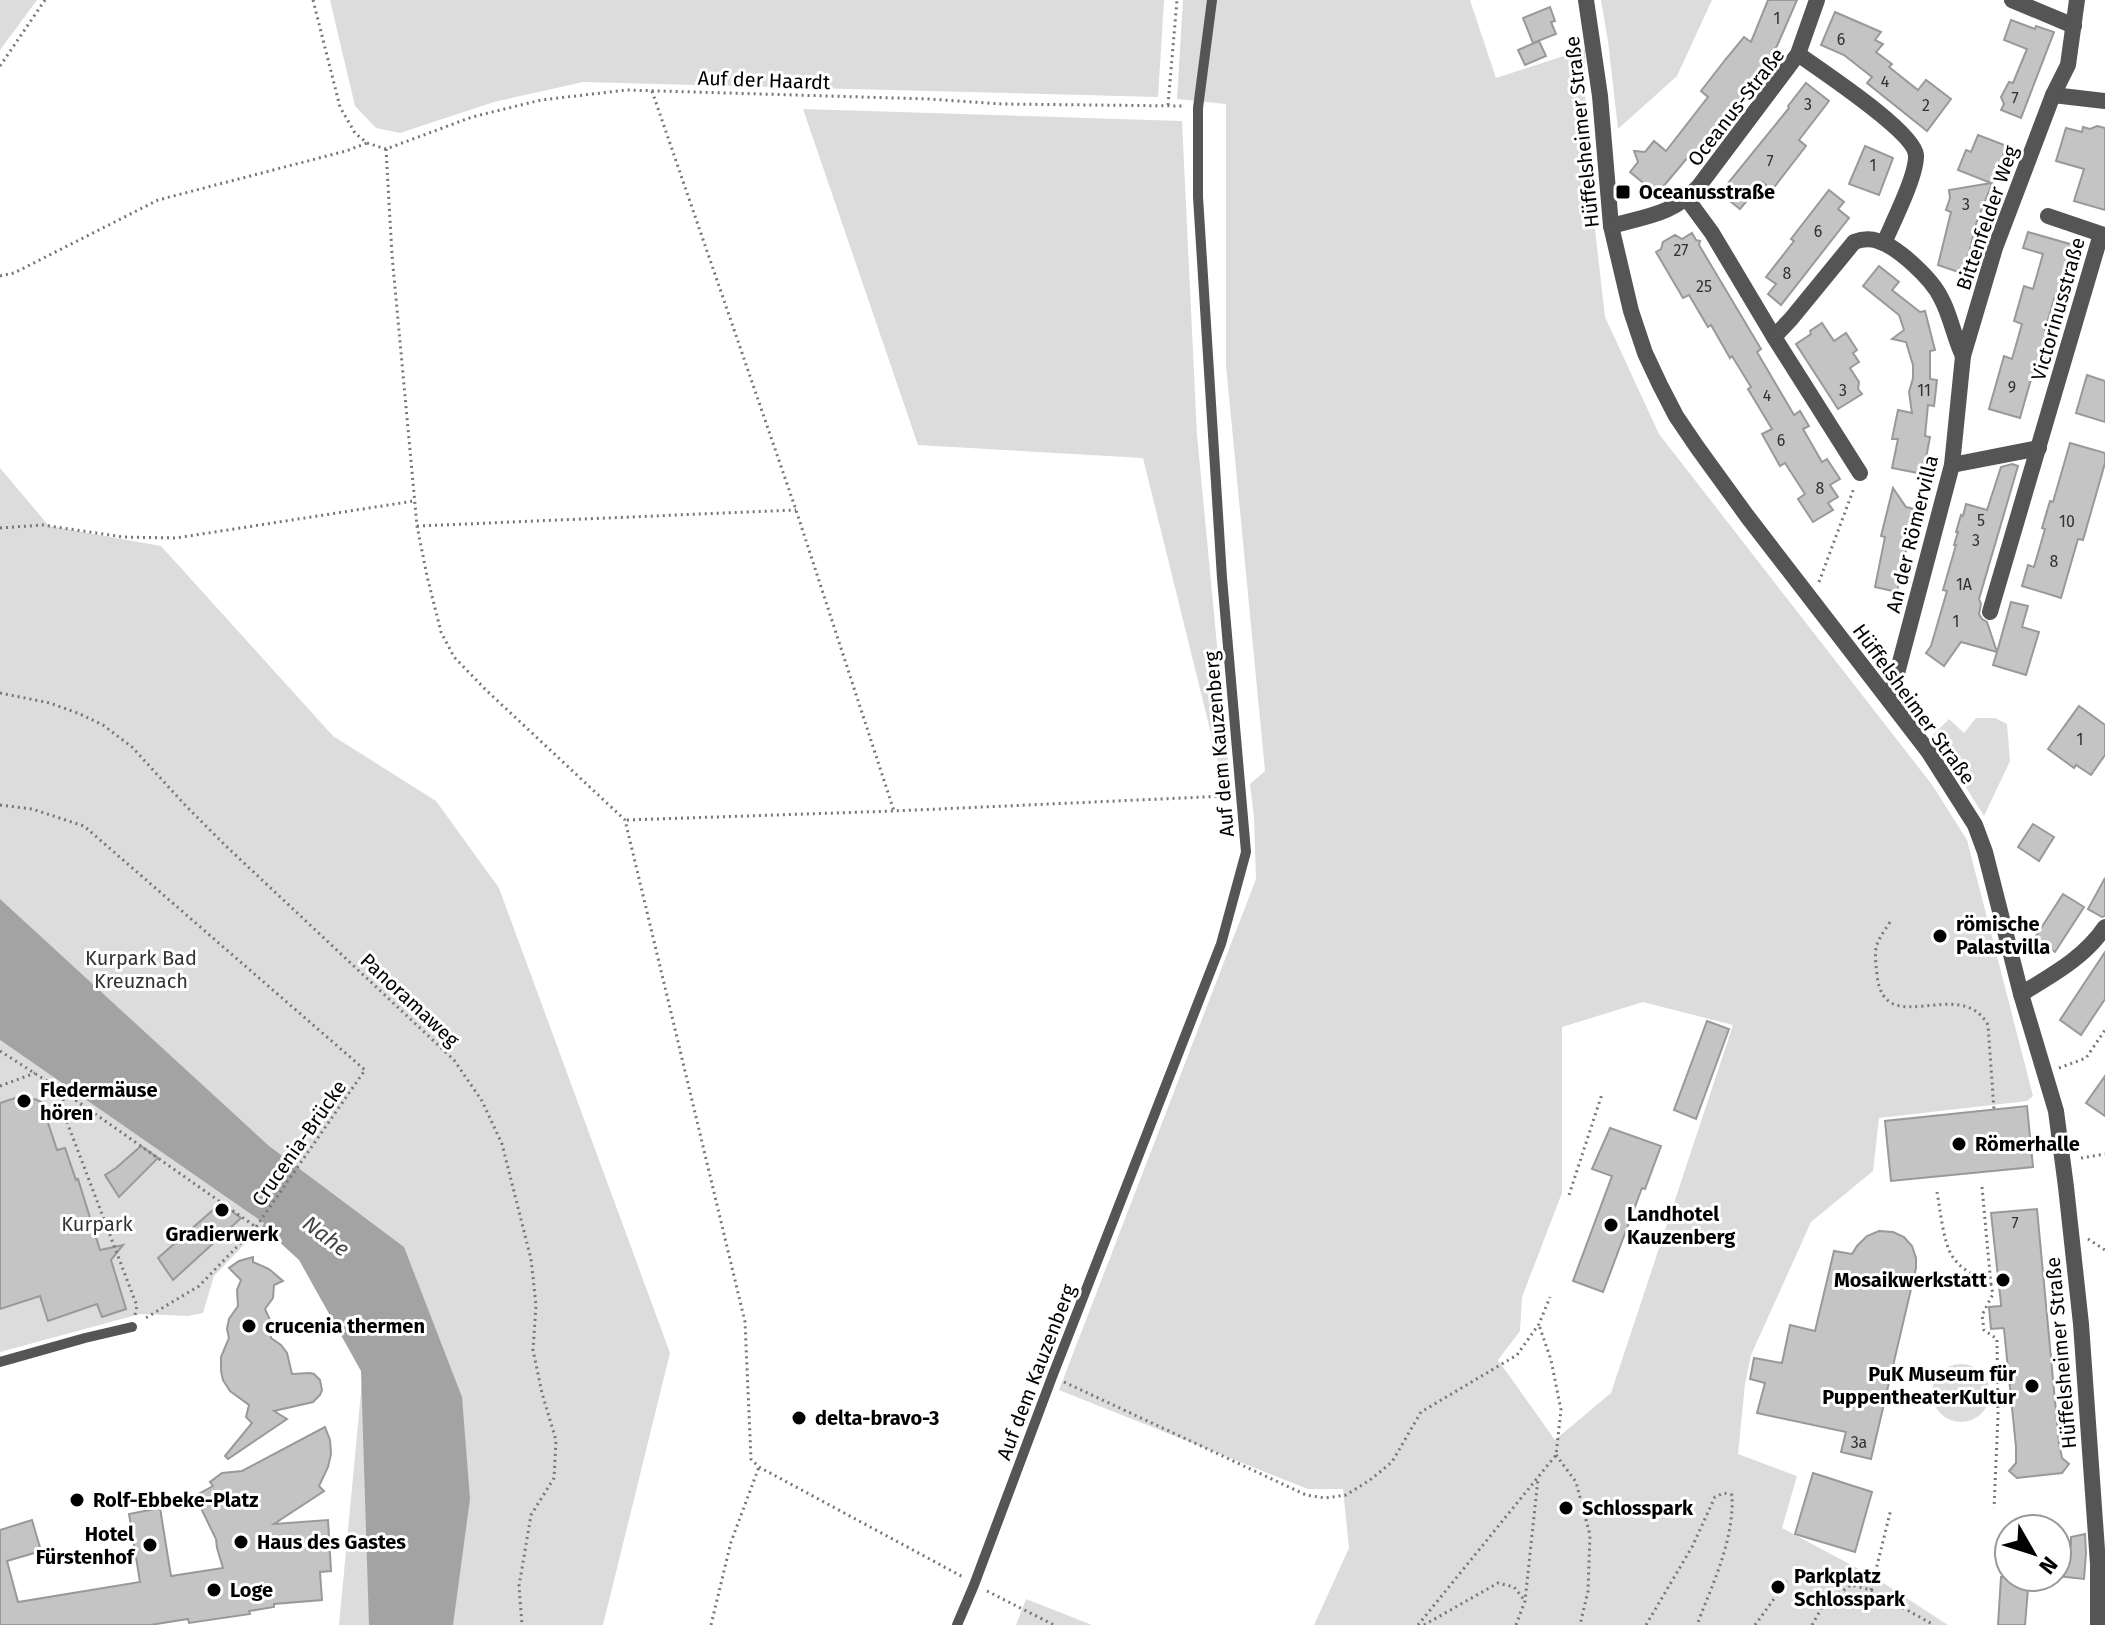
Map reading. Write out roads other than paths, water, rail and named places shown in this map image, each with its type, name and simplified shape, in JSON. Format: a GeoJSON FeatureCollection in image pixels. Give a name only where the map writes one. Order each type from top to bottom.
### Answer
{"type":"FeatureCollection","features":[{"type":"Feature","properties":{"kind":"street","name":"Hüffelsheimer Straße"},"geometry":{"type":"LineString","coordinates":[[1586,0],[1600,96],[1611,226],[1631,311],[1645,353],[1697,447],[1928,751],[1975,825],[1985,852],[2021,994],[2056,1111],[2081,1324],[2100,1623]]}},
{"type":"Feature","properties":{"kind":"street"},"geometry":{"type":"LineString","coordinates":[[1798,54],[1817,0]]}},
{"type":"Feature","properties":{"kind":"street"},"geometry":{"type":"LineString","coordinates":[[2012,0],[2074,26]]}},
{"type":"Feature","properties":{"kind":"street","name":"Bittenfelder Weg"},"geometry":{"type":"LineString","coordinates":[[1963,356],[1995,248],[2053,95],[2068,65],[2077,0]]}},
{"type":"Feature","properties":{"kind":"street","name":"Oceanus-Straße"},"geometry":{"type":"LineString","coordinates":[[1611,226],[1662,212],[1687,199],[1798,54],[1851,92],[1914,145],[1916,156],[1912,174],[1884,243]]}},
{"type":"Feature","properties":{"kind":"street"},"geometry":{"type":"LineString","coordinates":[[2053,95],[2105,101]]}},
{"type":"Feature","properties":{"kind":"street"},"geometry":{"type":"LineString","coordinates":[[1687,199],[1712,233],[1860,473]]}},
{"type":"Feature","properties":{"kind":"street","name":"Victorinusstraße"},"geometry":{"type":"LineString","coordinates":[[1990,612],[2101,234],[2048,216]]}},
{"type":"Feature","properties":{"kind":"street"},"geometry":{"type":"LineString","coordinates":[[1774,337],[1854,242],[1869,239],[1884,243]]}},
{"type":"Feature","properties":{"kind":"street","name":"An der Römervilla"},"geometry":{"type":"LineString","coordinates":[[1884,243],[1915,267],[1938,292],[1963,356],[1952,465],[1890,700]]}},
{"type":"Feature","properties":{"kind":"street"},"geometry":{"type":"LineString","coordinates":[[1952,465],[2039,448]]}},
{"type":"Feature","properties":{"kind":"street"},"geometry":{"type":"LineString","coordinates":[[2021,994],[2087,950],[2105,927]]}},
{"type":"Feature","properties":{"kind":"lane","name":"Auf dem Kauzenberg"},"geometry":{"type":"LineString","coordinates":[[957,1625],[1221,944],[1246,852],[1222,578],[1198,197],[1198,108],[1212,0]]}},
{"type":"Feature","properties":{"kind":"lane"},"geometry":{"type":"LineString","coordinates":[[0,1362],[132,1327]]}},
{"type":"Feature","properties":{"kind":"water","name":"Nahe"},"geometry":{"type":"Polygon","coordinates":[[[0,899],[269,1146],[404,1247],[462,1397],[470,1499],[453,1625],[369,1625],[361,1371],[299,1260],[261,1229],[264,1223],[0,1040],[0,899]]]}},
{"type":"Feature","properties":{"kind":"place","name":"Oceanusstraße"},"geometry":{"type":"Point","coordinates":[1623,192]}},
{"type":"Feature","properties":{"kind":"place","name":"römische Palastvilla"},"geometry":{"type":"Point","coordinates":[1940,936]}},
{"type":"Feature","properties":{"kind":"place","name":"Fledermäuse hören"},"geometry":{"type":"Point","coordinates":[24,1101]}},
{"type":"Feature","properties":{"kind":"place","name":"Römerhalle"},"geometry":{"type":"Point","coordinates":[1959,1144]}},
{"type":"Feature","properties":{"kind":"place","name":"Gradierwerk"},"geometry":{"type":"Point","coordinates":[222,1210]}},
{"type":"Feature","properties":{"kind":"place","name":"Landhotel Kauzenberg"},"geometry":{"type":"Point","coordinates":[1611,1225]}},
{"type":"Feature","properties":{"kind":"place","name":"Mosaikwerkstatt"},"geometry":{"type":"Point","coordinates":[2003,1280]}},
{"type":"Feature","properties":{"kind":"place","name":"crucenia thermen"},"geometry":{"type":"Point","coordinates":[249,1326]}},
{"type":"Feature","properties":{"kind":"place","name":"PuK Museum für PuppentheaterKultur"},"geometry":{"type":"Point","coordinates":[2032,1386]}},
{"type":"Feature","properties":{"kind":"place","name":"delta-bravo-3"},"geometry":{"type":"Point","coordinates":[799,1418]}},
{"type":"Feature","properties":{"kind":"place","name":"Rolf-Ebbeke-Platz"},"geometry":{"type":"Point","coordinates":[77,1500]}},
{"type":"Feature","properties":{"kind":"place","name":"Schlosspark"},"geometry":{"type":"Point","coordinates":[1566,1508]}},
{"type":"Feature","properties":{"kind":"place","name":"Haus des Gastes"},"geometry":{"type":"Point","coordinates":[241,1542]}},
{"type":"Feature","properties":{"kind":"place","name":"Hotel Fürstenhof"},"geometry":{"type":"Point","coordinates":[150,1545]}},
{"type":"Feature","properties":{"kind":"place","name":"Parkplatz Schlosspark"},"geometry":{"type":"Point","coordinates":[1778,1587]}},
{"type":"Feature","properties":{"kind":"place","name":"Loge"},"geometry":{"type":"Point","coordinates":[214,1590]}},
{"type":"Feature","properties":{"kind":"park label","name":"Kurpark Bad Kreuznach"},"geometry":{"type":"Point","coordinates":[141,970]}},
{"type":"Feature","properties":{"kind":"park label","name":"Kurpark"},"geometry":{"type":"Point","coordinates":[97,1224]}}]}
